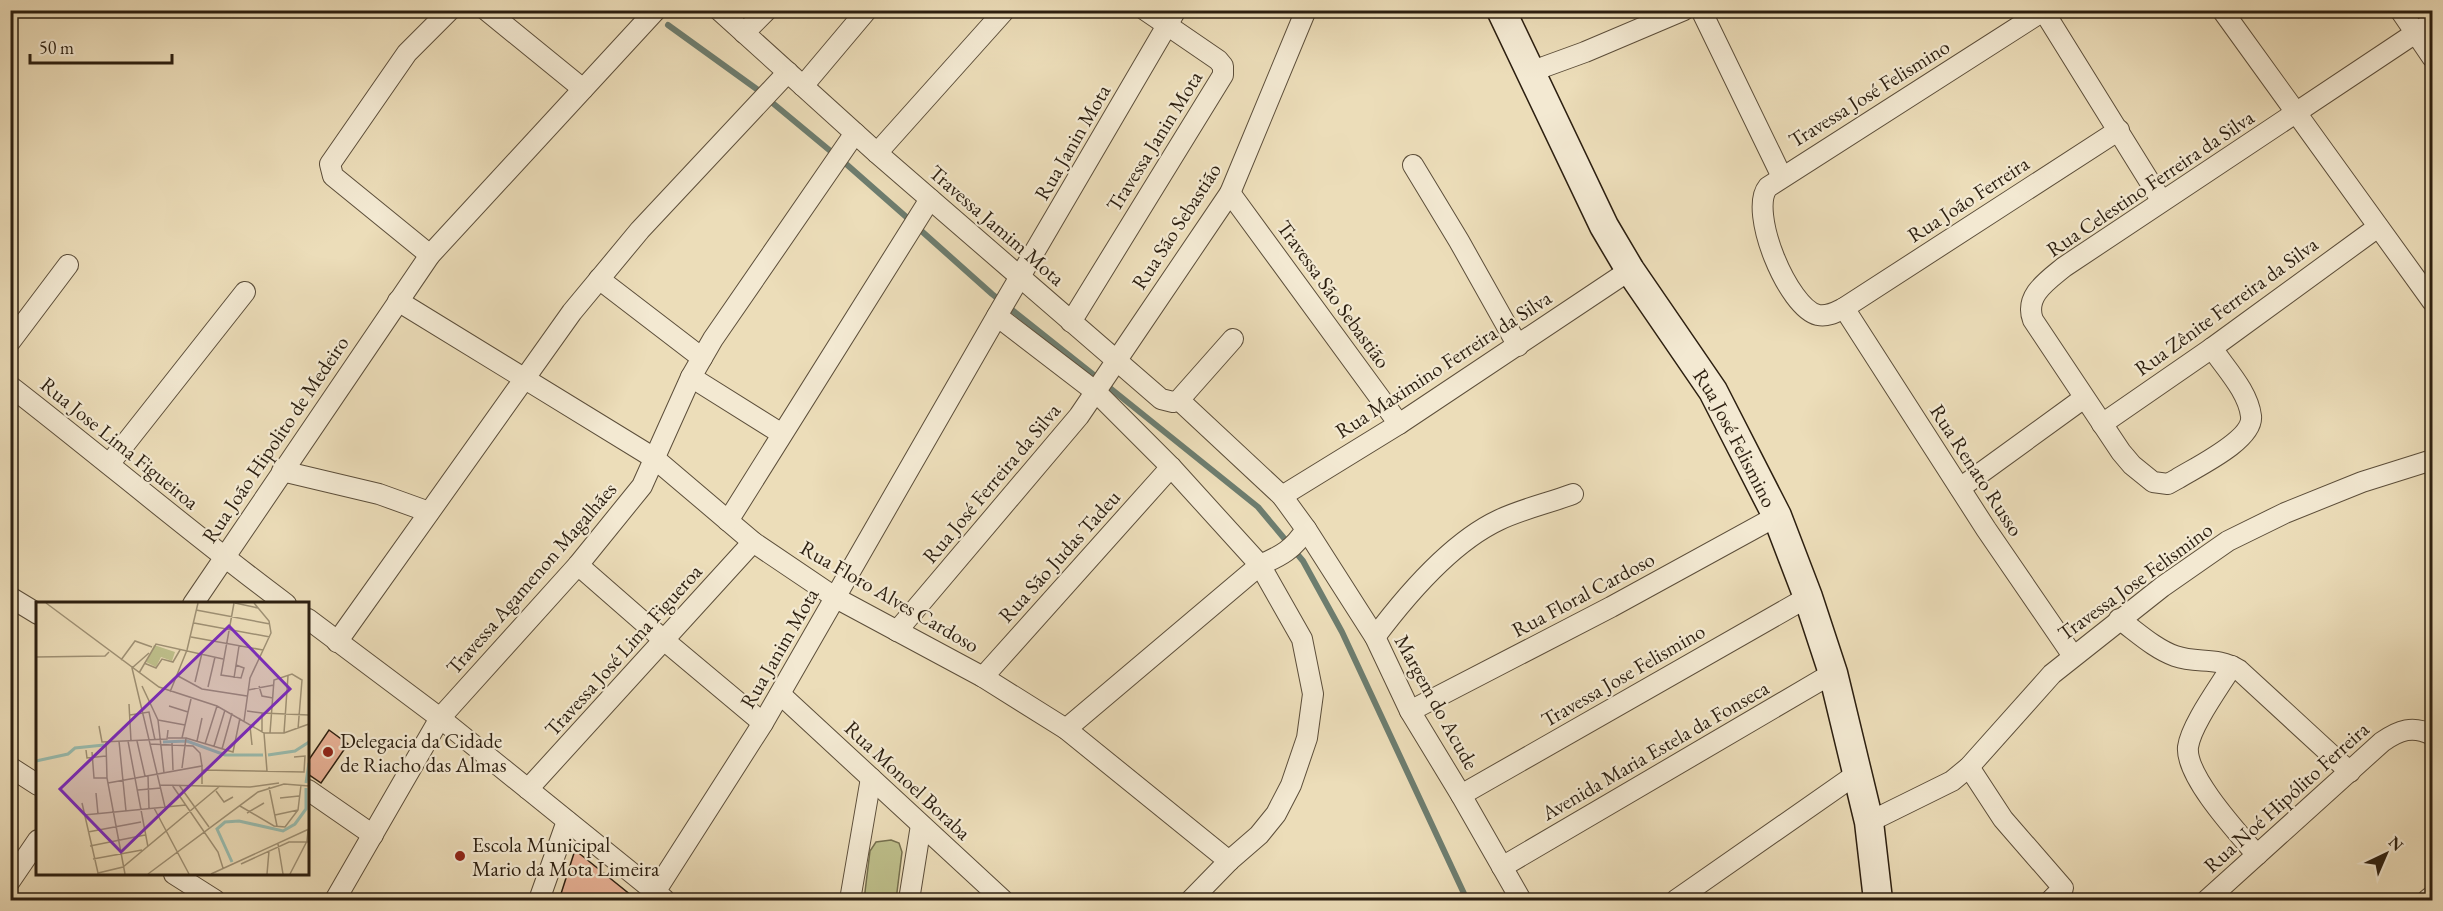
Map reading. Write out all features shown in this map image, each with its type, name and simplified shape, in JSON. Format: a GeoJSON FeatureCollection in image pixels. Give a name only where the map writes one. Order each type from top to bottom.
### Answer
{"type":"FeatureCollection","features":[{"type":"Feature","properties":{"kind":"street"},"geometry":{"type":"LineString","coordinates":[[430,255],[333,176],[330,164],[408,54],[450,10]]}},
{"type":"Feature","properties":{"kind":"street"},"geometry":{"type":"LineString","coordinates":[[486,10],[584,89]]}},
{"type":"Feature","properties":{"kind":"street","name":"Rua João Hipolito de Medeiro"},"geometry":{"type":"LineString","coordinates":[[194,602],[430,255],[656,10]]}},
{"type":"Feature","properties":{"kind":"street","name":"Travessa Jamim Mota"},"geometry":{"type":"LineString","coordinates":[[719,10],[877,153],[1116,362],[1170,399]]}},
{"type":"Feature","properties":{"kind":"street"},"geometry":{"type":"LineString","coordinates":[[744,33],[767,10]]}},
{"type":"Feature","properties":{"kind":"street"},"geometry":{"type":"LineString","coordinates":[[803,86],[867,10]]}},
{"type":"Feature","properties":{"kind":"street"},"geometry":{"type":"LineString","coordinates":[[877,153],[1005,10]]}},
{"type":"Feature","properties":{"kind":"street","name":"Travessa Janin Mota"},"geometry":{"type":"LineString","coordinates":[[1071,322],[1223,75],[1223,66],[1218,60],[1172,18],[1145,10]]}},
{"type":"Feature","properties":{"kind":"street","name":"Rua São Sebastião"},"geometry":{"type":"LineString","coordinates":[[1116,362],[1230,193],[1306,10]]}},
{"type":"Feature","properties":{"kind":"street","name":"Rua José Felismino"},"geometry":{"type":"LineString","coordinates":[[1501,10],[1562,133],[1604,226],[1630,270],[1713,391],[1777,516],[1808,597],[1833,673],[1869,822],[1878,900]]}},
{"type":"Feature","properties":{"kind":"street"},"geometry":{"type":"LineString","coordinates":[[1530,72],[1585,52],[1684,10]]}},
{"type":"Feature","properties":{"kind":"street"},"geometry":{"type":"LineString","coordinates":[[1701,10],[1782,177]]}},
{"type":"Feature","properties":{"kind":"street"},"geometry":{"type":"LineString","coordinates":[[2222,10],[2433,301]]}},
{"type":"Feature","properties":{"kind":"street"},"geometry":{"type":"LineString","coordinates":[[2400,10],[2433,57]]}},
{"type":"Feature","properties":{"kind":"street"},"geometry":{"type":"LineString","coordinates":[[2043,11],[2161,200]]}},
{"type":"Feature","properties":{"kind":"street","name":"Travessa José Felismino"},"geometry":{"type":"LineString","coordinates":[[1844,308],[1826,316],[1803,307],[1783,276],[1768,234],[1761,208],[1765,191],[1782,177],[2043,11]]}},
{"type":"Feature","properties":{"kind":"street","name":"Rua Janin Mota"},"geometry":{"type":"LineString","coordinates":[[1002,308],[1172,18]]}},
{"type":"Feature","properties":{"kind":"street","name":"Rua Celestino Ferreira da Silva"},"geometry":{"type":"LineString","coordinates":[[2084,398],[2033,320],[2030,307],[2040,288],[2064,267],[2161,200],[2433,22]]}},
{"type":"Feature","properties":{"kind":"street"},"geometry":{"type":"LineString","coordinates":[[337,642],[523,377],[572,312],[640,230],[788,72]]}},
{"type":"Feature","properties":{"kind":"street","name":"Rua João Ferreira"},"geometry":{"type":"LineString","coordinates":[[1844,308],[2119,130]]}},
{"type":"Feature","properties":{"kind":"street","name":"Travessa Agamenon Magalhães"},"geometry":{"type":"LineString","coordinates":[[335,900],[440,718],[578,565],[642,486],[691,377],[702,358],[855,133]]}},
{"type":"Feature","properties":{"kind":"street"},"geometry":{"type":"LineString","coordinates":[[1413,165],[1518,346]]}},
{"type":"Feature","properties":{"kind":"street","name":"Travessa São Sebastião"},"geometry":{"type":"LineString","coordinates":[[1230,193],[1399,424]]}},
{"type":"Feature","properties":{"kind":"street"},"geometry":{"type":"LineString","coordinates":[[728,520],[930,199]]}},
{"type":"Feature","properties":{"kind":"street","name":"Rua Zênite Ferreira da Silva"},"geometry":{"type":"LineString","coordinates":[[2102,424],[2212,348],[2378,227]]}},
{"type":"Feature","properties":{"kind":"street"},"geometry":{"type":"LineString","coordinates":[[10,342],[68,265]]}},
{"type":"Feature","properties":{"kind":"street","name":"Rua Maximino Ferreira da Silva"},"geometry":{"type":"LineString","coordinates":[[1282,496],[1399,424],[1630,270]]}},
{"type":"Feature","properties":{"kind":"street"},"geometry":{"type":"LineString","coordinates":[[599,279],[702,358]]}},
{"type":"Feature","properties":{"kind":"street"},"geometry":{"type":"LineString","coordinates":[[110,463],[245,292]]}},
{"type":"Feature","properties":{"kind":"street","name":"Rua Floro Alves Cardoso"},"geometry":{"type":"LineString","coordinates":[[398,301],[654,458],[753,542],[836,598],[983,677],[1066,729],[1229,861]]}},
{"type":"Feature","properties":{"kind":"street"},"geometry":{"type":"LineString","coordinates":[[1002,308],[1096,392],[1171,467],[1260,565],[1302,639],[1313,694],[1307,738],[1291,785],[1276,814],[1259,835],[1229,861],[1203,897]]}},
{"type":"Feature","properties":{"kind":"street","name":"Rua Janim Mota"},"geometry":{"type":"LineString","coordinates":[[660,896],[764,723],[1002,308]]}},
{"type":"Feature","properties":{"kind":"street","name":"Rua Renato Russo"},"geometry":{"type":"LineString","coordinates":[[1844,308],[2013,569],[2073,656]]}},
{"type":"Feature","properties":{"kind":"street"},"geometry":{"type":"LineString","coordinates":[[1233,339],[1170,399],[1282,496]]}},
{"type":"Feature","properties":{"kind":"street"},"geometry":{"type":"LineString","coordinates":[[1960,488],[2084,398],[2133,465],[2148,479],[2168,484],[2177,479],[2237,441],[2249,427],[2251,414],[2240,389],[2212,348]]}},
{"type":"Feature","properties":{"kind":"street","name":"Rua José Ferreira da Silva"},"geometry":{"type":"LineString","coordinates":[[897,631],[1079,416],[1116,362]]}},
{"type":"Feature","properties":{"kind":"street"},"geometry":{"type":"LineString","coordinates":[[691,377],[782,434]]}},
{"type":"Feature","properties":{"kind":"street","name":"Rua Jose Lima Figueiroa"},"geometry":{"type":"LineString","coordinates":[[10,386],[110,463],[223,557],[285,602]]}},
{"type":"Feature","properties":{"kind":"street","name":"Travessa Jose Felismino"},"geometry":{"type":"LineString","coordinates":[[1869,822],[1937,789],[1969,767],[2052,674],[2073,656],[2162,586],[2238,537],[2285,513],[2362,482],[2433,460]]}},
{"type":"Feature","properties":{"kind":"street","name":"Rua São Judas Tadeu"},"geometry":{"type":"LineString","coordinates":[[983,677],[1171,467]]}},
{"type":"Feature","properties":{"kind":"street"},"geometry":{"type":"LineString","coordinates":[[282,471],[379,494],[429,512]]}},
{"type":"Feature","properties":{"kind":"street"},"geometry":{"type":"LineString","coordinates":[[1375,637],[1401,603],[1466,540],[1499,520],[1573,494]]}},
{"type":"Feature","properties":{"kind":"street","name":"Margem do Acude"},"geometry":{"type":"LineString","coordinates":[[1282,496],[1297,542],[1375,637],[1410,711],[1521,900]]}},
{"type":"Feature","properties":{"kind":"street","name":"Rua Floral Cardoso"},"geometry":{"type":"LineString","coordinates":[[1410,711],[1611,607],[1777,516]]}},
{"type":"Feature","properties":{"kind":"street","name":"Travessa José Lima Figueroa"},"geometry":{"type":"LineString","coordinates":[[528,789],[753,542]]}},
{"type":"Feature","properties":{"kind":"street"},"geometry":{"type":"LineString","coordinates":[[1066,729],[1260,565],[1297,542]]}},
{"type":"Feature","properties":{"kind":"street"},"geometry":{"type":"LineString","coordinates":[[578,565],[764,723]]}},
{"type":"Feature","properties":{"kind":"street"},"geometry":{"type":"LineString","coordinates":[[10,597],[36,613]]}},
{"type":"Feature","properties":{"kind":"street","name":"Travessa Jose Felismino"},"geometry":{"type":"LineString","coordinates":[[1461,795],[1808,597]]}},
{"type":"Feature","properties":{"kind":"street"},"geometry":{"type":"LineString","coordinates":[[2119,620],[2174,656],[2214,660],[2232,666],[2262,690],[2350,772]]}},
{"type":"Feature","properties":{"kind":"street"},"geometry":{"type":"LineString","coordinates":[[309,621],[440,718],[660,896]]}},
{"type":"Feature","properties":{"kind":"street"},"geometry":{"type":"LineString","coordinates":[[2232,666],[2193,733],[2188,748],[2190,762],[2220,812],[2257,855]]}},
{"type":"Feature","properties":{"kind":"street","name":"Avenida Maria Estela da Fonseca"},"geometry":{"type":"LineString","coordinates":[[1502,867],[1833,673]]}},
{"type":"Feature","properties":{"kind":"street","name":"Rua Monoel Boraba"},"geometry":{"type":"LineString","coordinates":[[780,694],[1003,900]]}},
{"type":"Feature","properties":{"kind":"street","name":"Rua Noé Hipólito Ferreira"},"geometry":{"type":"LineString","coordinates":[[2207,900],[2395,732],[2417,729],[2433,735]]}},
{"type":"Feature","properties":{"kind":"street"},"geometry":{"type":"LineString","coordinates":[[10,767],[36,784]]}},
{"type":"Feature","properties":{"kind":"street"},"geometry":{"type":"LineString","coordinates":[[1969,767],[2003,819],[2063,896]]}},
{"type":"Feature","properties":{"kind":"street"},"geometry":{"type":"LineString","coordinates":[[1676,900],[1858,773]]}},
{"type":"Feature","properties":{"kind":"street"},"geometry":{"type":"LineString","coordinates":[[850,900],[871,778]]}},
{"type":"Feature","properties":{"kind":"street"},"geometry":{"type":"LineString","coordinates":[[309,791],[373,835]]}},
{"type":"Feature","properties":{"kind":"street"},"geometry":{"type":"LineString","coordinates":[[538,900],[567,821]]}},
{"type":"Feature","properties":{"kind":"street"},"geometry":{"type":"LineString","coordinates":[[909,900],[921,825]]}},
{"type":"Feature","properties":{"kind":"street"},"geometry":{"type":"LineString","coordinates":[[10,881],[36,843]]}},
{"type":"Feature","properties":{"kind":"street"},"geometry":{"type":"LineString","coordinates":[[177,875],[215,900]]}},
{"type":"Feature","properties":{"kind":"street"},"geometry":{"type":"LineString","coordinates":[[2427,900],[2433,896]]}},
{"type":"Feature","properties":{"kind":"green space"},"geometry":{"type":"Polygon","coordinates":[[[891,840],[899,843],[902,852],[896,900],[864,900],[870,851],[876,842],[891,840]]]}},
{"type":"Feature","properties":{"kind":"building","name":"Delegacia da Cidade de Riacho das Almas"},"geometry":{"type":"Polygon","coordinates":[[[329,730],[348,744],[321,783],[309,775],[309,760],[329,730]]]}},
{"type":"Feature","properties":{"kind":"building"},"geometry":{"type":"Polygon","coordinates":[[[575,850],[637,900],[559,900],[575,850]]]}},
{"type":"Feature","properties":{"kind":"waterway"},"geometry":{"type":"LineString","coordinates":[[668,25],[758,90]]}},
{"type":"Feature","properties":{"kind":"waterway"},"geometry":{"type":"LineString","coordinates":[[769,100],[834,154]]}},
{"type":"Feature","properties":{"kind":"waterway"},"geometry":{"type":"LineString","coordinates":[[845,163],[912,222]]}},
{"type":"Feature","properties":{"kind":"waterway"},"geometry":{"type":"LineString","coordinates":[[917,227],[992,294],[1099,379]]}},
{"type":"Feature","properties":{"kind":"waterway"},"geometry":{"type":"LineString","coordinates":[[1105,384],[1258,507],[1303,561],[1342,632],[1467,900]]}},
{"type":"Feature","properties":{"kind":"place","name":"Delegacia da Cidade de Riacho das Almas"},"geometry":{"type":"Point","coordinates":[328,752]}},
{"type":"Feature","properties":{"kind":"place","name":"Escola Municipal Mario da Mota Limeira"},"geometry":{"type":"Point","coordinates":[460,856]}}]}
